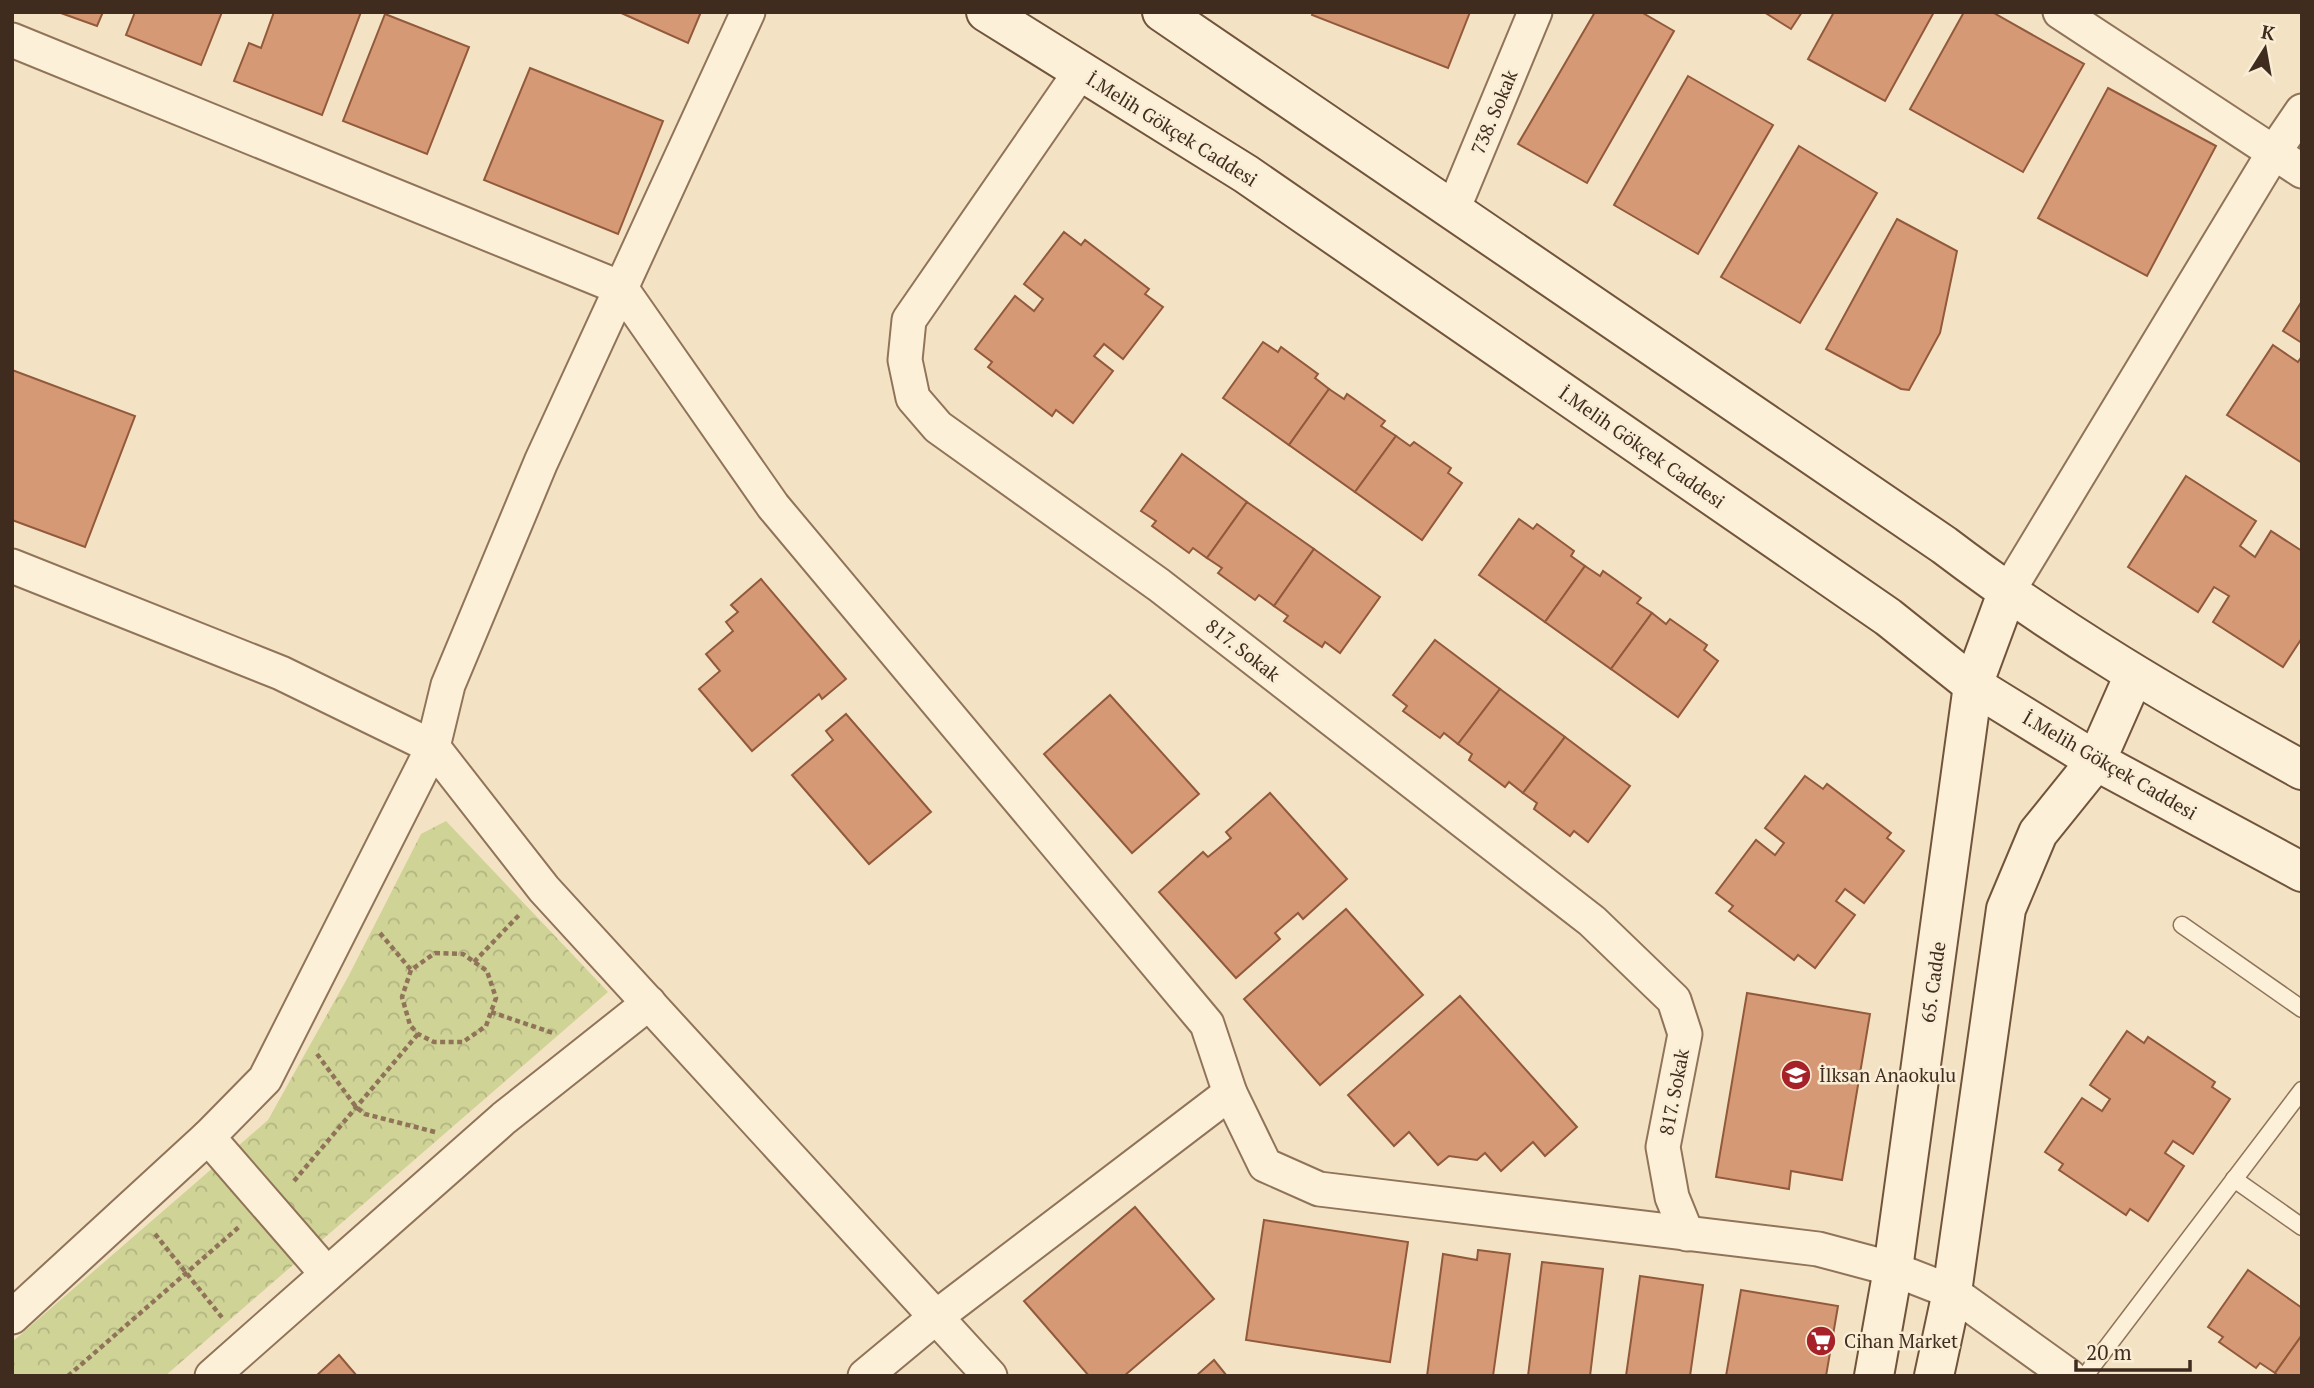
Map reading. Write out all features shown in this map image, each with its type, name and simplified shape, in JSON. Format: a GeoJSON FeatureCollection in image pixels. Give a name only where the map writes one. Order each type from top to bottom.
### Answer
{"type":"FeatureCollection","features":[{"type":"Feature","properties":{"kind":"main road","name":"İ.Melih Gökçek Caddesi"},"geometry":{"type":"LineString","coordinates":[[986,12],[1245,174],[1888,617],[1973,685],[2096,761],[2302,872]]}},
{"type":"Feature","properties":{"kind":"main road"},"geometry":{"type":"LineString","coordinates":[[1161,12],[1944,545],[2007,593],[2134,675],[2302,770]]}},
{"type":"Feature","properties":{"kind":"main road","name":"65. Cadde"},"geometry":{"type":"LineString","coordinates":[[1874,1376],[1893,1269],[1973,685],[2007,593]]}},
{"type":"Feature","properties":{"kind":"main road"},"geometry":{"type":"LineString","coordinates":[[1934,1376],[1952,1292],[2006,909],[2038,833],[2096,761],[2134,675]]}},
{"type":"Feature","properties":{"kind":"street"},"geometry":{"type":"LineString","coordinates":[[12,1317],[208,1137],[265,1079],[433,747],[448,685],[541,462],[748,12]]}},
{"type":"Feature","properties":{"kind":"street","name":"738. Sokak"},"geometry":{"type":"LineString","coordinates":[[1452,212],[1535,12]]}},
{"type":"Feature","properties":{"kind":"street"},"geometry":{"type":"LineString","coordinates":[[2060,12],[2302,171]]}},
{"type":"Feature","properties":{"kind":"street"},"geometry":{"type":"LineString","coordinates":[[12,40],[621,288],[773,506],[1207,1024],[1230,1093],[1265,1165],[1319,1189],[1818,1250],[1893,1269],[1952,1292],[2069,1376]]}},
{"type":"Feature","properties":{"kind":"street","name":"817. Sokak"},"geometry":{"type":"LineString","coordinates":[[1081,71],[909,320],[905,360],[914,398],[938,427],[1159,585],[1592,921],[1674,1000],[1685,1034],[1663,1147],[1672,1197],[1687,1234]]}},
{"type":"Feature","properties":{"kind":"street"},"geometry":{"type":"LineString","coordinates":[[2007,593],[2274,152],[2302,111]]}},
{"type":"Feature","properties":{"kind":"street"},"geometry":{"type":"LineString","coordinates":[[12,566],[281,673],[433,747],[544,889],[990,1376]]}},
{"type":"Feature","properties":{"kind":"street"},"geometry":{"type":"LineString","coordinates":[[212,1376],[476,1142],[649,1003]]}},
{"type":"Feature","properties":{"kind":"street"},"geometry":{"type":"LineString","coordinates":[[865,1376],[936,1317],[1230,1093]]}},
{"type":"Feature","properties":{"kind":"street"},"geometry":{"type":"LineString","coordinates":[[208,1137],[327,1274]]}},
{"type":"Feature","properties":{"kind":"lane"},"geometry":{"type":"LineString","coordinates":[[2182,925],[2302,1009]]}},
{"type":"Feature","properties":{"kind":"lane"},"geometry":{"type":"LineString","coordinates":[[2085,1376],[2302,1090]]}},
{"type":"Feature","properties":{"kind":"lane"},"geometry":{"type":"LineString","coordinates":[[2234,1179],[2302,1227]]}},
{"type":"Feature","properties":{"kind":"path"},"geometry":{"type":"LineString","coordinates":[[474,962],[544,889]]}},
{"type":"Feature","properties":{"kind":"path"},"geometry":{"type":"LineString","coordinates":[[355,902],[411,970]]}},
{"type":"Feature","properties":{"kind":"path"},"geometry":{"type":"LineString","coordinates":[[435,953],[463,954],[474,962],[487,971],[496,998],[486,1026],[463,1042],[434,1042],[418,1034],[410,1025],[402,998],[411,970],[435,953]]}},
{"type":"Feature","properties":{"kind":"path"},"geometry":{"type":"LineString","coordinates":[[491,1012],[593,1046]]}},
{"type":"Feature","properties":{"kind":"path"},"geometry":{"type":"LineString","coordinates":[[294,1022],[350,1099],[365,1114],[476,1142]]}},
{"type":"Feature","properties":{"kind":"path"},"geometry":{"type":"LineString","coordinates":[[133,1206],[246,1346]]}},
{"type":"Feature","properties":{"kind":"green space"},"geometry":{"type":"Polygon","coordinates":[[[446,821],[608,992],[165,1376],[12,1376],[12,1342],[268,1120],[348,977],[421,834],[446,821]]]}},
{"type":"Feature","properties":{"kind":"building"},"geometry":{"type":"Polygon","coordinates":[[[58,12],[103,12],[97,26],[58,12]]]}},
{"type":"Feature","properties":{"kind":"building"},"geometry":{"type":"Polygon","coordinates":[[[135,12],[222,12],[201,65],[126,35],[135,12]]]}},
{"type":"Feature","properties":{"kind":"building"},"geometry":{"type":"Polygon","coordinates":[[[274,12],[361,12],[322,115],[234,81],[249,43],[261,48],[274,12]]]}},
{"type":"Feature","properties":{"kind":"building"},"geometry":{"type":"Polygon","coordinates":[[[619,12],[701,12],[688,43],[619,12]]]}},
{"type":"Feature","properties":{"kind":"building"},"geometry":{"type":"Polygon","coordinates":[[[1313,12],[1470,12],[1448,68],[1312,15],[1313,12]]]}},
{"type":"Feature","properties":{"kind":"building"},"geometry":{"type":"Polygon","coordinates":[[[1595,12],[1641,12],[1674,31],[1587,183],[1518,144],[1595,12]]]}},
{"type":"Feature","properties":{"kind":"building"},"geometry":{"type":"Polygon","coordinates":[[[1764,12],[1802,12],[1791,29],[1764,12]]]}},
{"type":"Feature","properties":{"kind":"building"},"geometry":{"type":"Polygon","coordinates":[[[1834,12],[1934,12],[1885,101],[1808,59],[1834,12]]]}},
{"type":"Feature","properties":{"kind":"building"},"geometry":{"type":"Polygon","coordinates":[[[1964,12],[1992,12],[2084,64],[2023,172],[1910,109],[1964,12]]]}},
{"type":"Feature","properties":{"kind":"building"},"geometry":{"type":"Polygon","coordinates":[[[385,14],[469,47],[427,154],[343,121],[385,14]]]}},
{"type":"Feature","properties":{"kind":"building"},"geometry":{"type":"Polygon","coordinates":[[[530,68],[663,121],[618,234],[484,180],[530,68]]]}},
{"type":"Feature","properties":{"kind":"building"},"geometry":{"type":"Polygon","coordinates":[[[1688,76],[1773,125],[1698,254],[1614,205],[1688,76]]]}},
{"type":"Feature","properties":{"kind":"building"},"geometry":{"type":"Polygon","coordinates":[[[2108,88],[2216,146],[2147,276],[2038,218],[2108,88]]]}},
{"type":"Feature","properties":{"kind":"building"},"geometry":{"type":"Polygon","coordinates":[[[1799,146],[1877,193],[1800,323],[1721,277],[1799,146]]]}},
{"type":"Feature","properties":{"kind":"building"},"geometry":{"type":"Polygon","coordinates":[[[1897,219],[1957,251],[1940,333],[1909,390],[1901,389],[1826,349],[1897,219]]]}},
{"type":"Feature","properties":{"kind":"building"},"geometry":{"type":"Polygon","coordinates":[[[1064,232],[1081,245],[1085,240],[1149,289],[1145,294],[1163,307],[1123,359],[1104,344],[1094,356],[1113,371],[1073,423],[1056,410],[1052,416],[988,367],[992,362],[975,349],[1015,296],[1034,311],[1043,299],[1024,284],[1064,232]]]}},
{"type":"Feature","properties":{"kind":"building"},"geometry":{"type":"Polygon","coordinates":[[[2302,301],[2302,343],[2283,331],[2302,301]]]}},
{"type":"Feature","properties":{"kind":"building"},"geometry":{"type":"Polygon","coordinates":[[[1263,342],[1278,352],[1281,347],[1318,374],[1315,378],[1329,389],[1289,445],[1223,398],[1263,342]]]}},
{"type":"Feature","properties":{"kind":"building"},"geometry":{"type":"Polygon","coordinates":[[[2273,345],[2298,362],[2302,356],[2302,463],[2227,415],[2273,345]]]}},
{"type":"Feature","properties":{"kind":"building"},"geometry":{"type":"Polygon","coordinates":[[[12,370],[135,416],[85,547],[12,520],[12,370]]]}},
{"type":"Feature","properties":{"kind":"building"},"geometry":{"type":"Polygon","coordinates":[[[1329,389],[1344,399],[1347,394],[1385,421],[1381,426],[1396,436],[1355,492],[1289,445],[1329,389]]]}},
{"type":"Feature","properties":{"kind":"building"},"geometry":{"type":"Polygon","coordinates":[[[1396,436],[1410,446],[1414,442],[1451,468],[1448,473],[1462,483],[1422,540],[1355,492],[1396,436]]]}},
{"type":"Feature","properties":{"kind":"building"},"geometry":{"type":"Polygon","coordinates":[[[1182,454],[1247,502],[1207,558],[1193,548],[1189,553],[1152,526],[1156,521],[1141,511],[1182,454]]]}},
{"type":"Feature","properties":{"kind":"building"},"geometry":{"type":"Polygon","coordinates":[[[2186,476],[2256,521],[2240,546],[2255,557],[2271,531],[2302,551],[2302,638],[2283,667],[2213,622],[2229,596],[2214,587],[2198,612],[2128,567],[2186,476]]]}},
{"type":"Feature","properties":{"kind":"building"},"geometry":{"type":"Polygon","coordinates":[[[1247,502],[1314,549],[1274,606],[1259,595],[1255,600],[1218,573],[1222,568],[1207,558],[1247,502]]]}},
{"type":"Feature","properties":{"kind":"building"},"geometry":{"type":"Polygon","coordinates":[[[1519,519],[1533,529],[1537,524],[1574,551],[1571,556],[1585,566],[1545,622],[1479,575],[1519,519]]]}},
{"type":"Feature","properties":{"kind":"building"},"geometry":{"type":"Polygon","coordinates":[[[1314,549],[1380,597],[1340,653],[1325,642],[1322,647],[1284,621],[1288,616],[1274,606],[1314,549]]]}},
{"type":"Feature","properties":{"kind":"building"},"geometry":{"type":"Polygon","coordinates":[[[1585,566],[1600,576],[1603,571],[1641,598],[1637,603],[1652,613],[1611,669],[1545,622],[1585,566]]]}},
{"type":"Feature","properties":{"kind":"building"},"geometry":{"type":"Polygon","coordinates":[[[761,579],[846,679],[822,699],[819,694],[752,751],[699,689],[720,671],[706,654],[733,631],[726,622],[738,612],[731,605],[761,579]]]}},
{"type":"Feature","properties":{"kind":"building"},"geometry":{"type":"Polygon","coordinates":[[[1652,613],[1666,624],[1670,619],[1707,645],[1704,650],[1718,661],[1678,717],[1611,669],[1652,613]]]}},
{"type":"Feature","properties":{"kind":"building"},"geometry":{"type":"Polygon","coordinates":[[[1435,640],[1500,689],[1458,744],[1444,733],[1440,738],[1403,711],[1407,706],[1393,695],[1435,640]]]}},
{"type":"Feature","properties":{"kind":"building"},"geometry":{"type":"Polygon","coordinates":[[[1500,689],[1565,737],[1523,793],[1509,782],[1505,787],[1469,760],[1472,754],[1458,744],[1500,689]]]}},
{"type":"Feature","properties":{"kind":"building"},"geometry":{"type":"Polygon","coordinates":[[[1110,695],[1199,794],[1132,853],[1044,754],[1110,695]]]}},
{"type":"Feature","properties":{"kind":"building"},"geometry":{"type":"Polygon","coordinates":[[[846,714],[931,812],[869,864],[792,775],[833,740],[826,731],[846,714]]]}},
{"type":"Feature","properties":{"kind":"building"},"geometry":{"type":"Polygon","coordinates":[[[1565,737],[1630,786],[1588,842],[1574,831],[1570,836],[1534,809],[1537,803],[1523,793],[1565,737]]]}},
{"type":"Feature","properties":{"kind":"building"},"geometry":{"type":"Polygon","coordinates":[[[1805,776],[1823,789],[1827,784],[1891,833],[1887,838],[1904,851],[1864,903],[1845,889],[1836,901],[1855,915],[1815,968],[1798,955],[1794,960],[1729,911],[1733,906],[1716,893],[1756,840],[1775,855],[1784,843],[1765,828],[1805,776]]]}},
{"type":"Feature","properties":{"kind":"building"},"geometry":{"type":"Polygon","coordinates":[[[1270,793],[1347,879],[1303,919],[1298,913],[1275,933],[1280,939],[1236,978],[1159,892],[1203,852],[1208,857],[1231,838],[1226,832],[1270,793]]]}},
{"type":"Feature","properties":{"kind":"building"},"geometry":{"type":"Polygon","coordinates":[[[1346,909],[1423,995],[1320,1085],[1244,999],[1346,909]]]}},
{"type":"Feature","properties":{"kind":"building"},"geometry":{"type":"Polygon","coordinates":[[[1747,993],[1870,1014],[1842,1180],[1791,1171],[1789,1189],[1716,1177],[1747,993]]]}},
{"type":"Feature","properties":{"kind":"building"},"geometry":{"type":"Polygon","coordinates":[[[1460,996],[1577,1127],[1545,1156],[1533,1142],[1501,1171],[1485,1153],[1477,1160],[1449,1156],[1438,1165],[1409,1132],[1394,1146],[1348,1095],[1460,996]]]}},
{"type":"Feature","properties":{"kind":"building"},"geometry":{"type":"Polygon","coordinates":[[[2127,1031],[2144,1043],[2148,1037],[2215,1082],[2212,1087],[2230,1099],[2193,1154],[2173,1141],[2165,1153],[2184,1166],[2148,1221],[2130,1209],[2126,1215],[2059,1170],[2063,1164],[2045,1152],[2082,1098],[2102,1111],[2110,1099],[2090,1085],[2127,1031]]]}},
{"type":"Feature","properties":{"kind":"building"},"geometry":{"type":"Polygon","coordinates":[[[1135,1207],[1214,1299],[1124,1376],[1089,1376],[1024,1301],[1135,1207]]]}},
{"type":"Feature","properties":{"kind":"building"},"geometry":{"type":"Polygon","coordinates":[[[1264,1220],[1408,1242],[1390,1362],[1246,1340],[1264,1220]]]}},
{"type":"Feature","properties":{"kind":"building"},"geometry":{"type":"Polygon","coordinates":[[[1478,1250],[1510,1254],[1493,1376],[1427,1376],[1443,1254],[1477,1260],[1478,1250]]]}},
{"type":"Feature","properties":{"kind":"building"},"geometry":{"type":"Polygon","coordinates":[[[1542,1262],[1603,1269],[1590,1376],[1528,1376],[1542,1262]]]}},
{"type":"Feature","properties":{"kind":"building"},"geometry":{"type":"Polygon","coordinates":[[[2248,1270],[2302,1308],[2302,1335],[2275,1373],[2260,1363],[2256,1368],[2219,1342],[2223,1337],[2208,1327],[2248,1270]]]}},
{"type":"Feature","properties":{"kind":"building"},"geometry":{"type":"Polygon","coordinates":[[[1640,1276],[1703,1285],[1690,1376],[1626,1376],[1640,1276]]]}},
{"type":"Feature","properties":{"kind":"building"},"geometry":{"type":"Polygon","coordinates":[[[1741,1290],[1838,1306],[1826,1376],[1726,1376],[1741,1290]]]}},
{"type":"Feature","properties":{"kind":"building"},"geometry":{"type":"Polygon","coordinates":[[[2302,1335],[2302,1376],[2278,1376],[2275,1373],[2302,1335]]]}},
{"type":"Feature","properties":{"kind":"building"},"geometry":{"type":"Polygon","coordinates":[[[339,1355],[357,1376],[316,1376],[339,1355]]]}},
{"type":"Feature","properties":{"kind":"building"},"geometry":{"type":"Polygon","coordinates":[[[1214,1360],[1227,1376],[1196,1376],[1214,1360]]]}},
{"type":"Feature","properties":{"kind":"place","name":"İlksan Anaokulu"},"geometry":{"type":"Point","coordinates":[1796,1075]}},
{"type":"Feature","properties":{"kind":"place","name":"Cihan Market"},"geometry":{"type":"Point","coordinates":[1821,1341]}}]}
